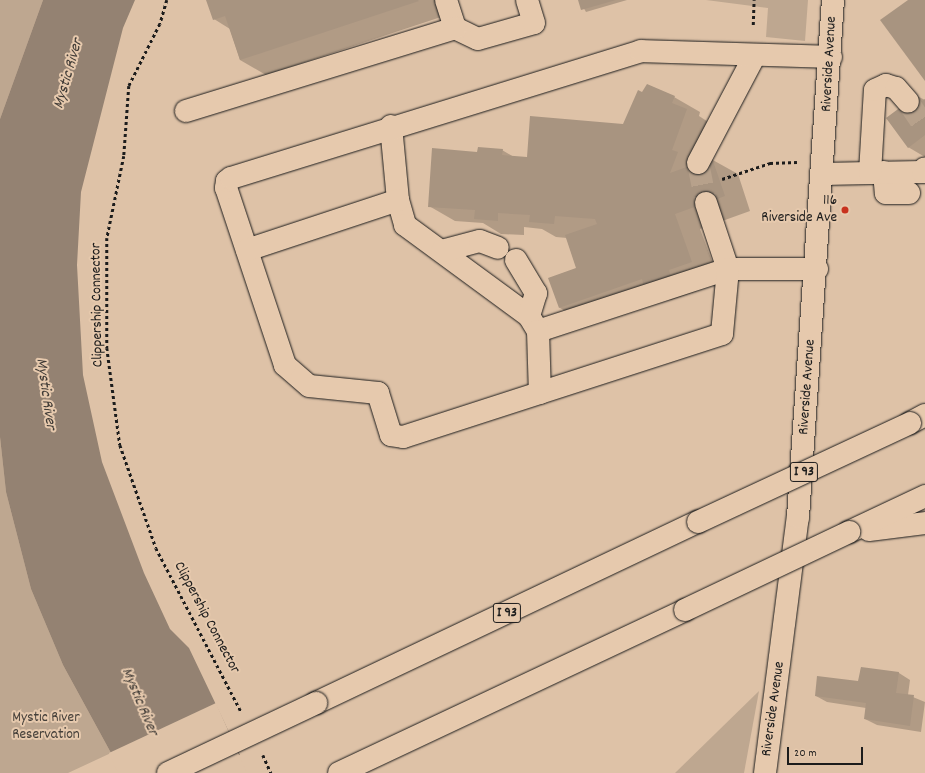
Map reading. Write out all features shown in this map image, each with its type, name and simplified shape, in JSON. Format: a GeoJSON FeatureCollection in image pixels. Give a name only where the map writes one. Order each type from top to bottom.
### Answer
{"type":"FeatureCollection","features":[{"type":"Feature","properties":{"kind":"main road"},"geometry":{"type":"LineString","coordinates":[[446,0],[454,28]]}},
{"type":"Feature","properties":{"kind":"main road"},"geometry":{"type":"LineString","coordinates":[[186,111],[454,28],[478,39],[534,23],[527,0]]}},
{"type":"Feature","properties":{"kind":"main road","name":"Riverside Avenue"},"geometry":{"type":"LineString","coordinates":[[766,773],[798,517],[817,269],[831,57],[833,0]]}},
{"type":"Feature","properties":{"kind":"main road"},"geometry":{"type":"LineString","coordinates":[[706,203],[728,269],[722,334],[403,437],[391,435],[378,393],[309,386],[285,365],[247,250],[227,181],[391,126],[642,51],[831,57]]}},
{"type":"Feature","properties":{"kind":"main road"},"geometry":{"type":"LineString","coordinates":[[698,163],[755,55]]}},
{"type":"Feature","properties":{"kind":"main road"},"geometry":{"type":"LineString","coordinates":[[908,102],[896,88],[886,85],[875,90],[877,172],[886,193],[909,194]]}},
{"type":"Feature","properties":{"kind":"main road"},"geometry":{"type":"LineString","coordinates":[[391,126],[398,200],[405,225],[442,251],[533,323]]}},
{"type":"Feature","properties":{"kind":"main road"},"geometry":{"type":"LineString","coordinates":[[823,174],[923,172],[925,168]]}},
{"type":"Feature","properties":{"kind":"main road"},"geometry":{"type":"LineString","coordinates":[[247,250],[398,200]]}},
{"type":"Feature","properties":{"kind":"main road"},"geometry":{"type":"LineString","coordinates":[[442,251],[480,241],[498,248]]}},
{"type":"Feature","properties":{"kind":"main road"},"geometry":{"type":"LineString","coordinates":[[516,260],[536,293],[533,323],[540,393]]}},
{"type":"Feature","properties":{"kind":"main road"},"geometry":{"type":"LineString","coordinates":[[533,323],[728,269],[817,269]]}},
{"type":"Feature","properties":{"kind":"main road","name":"I 93"},"geometry":{"type":"LineString","coordinates":[[168,773],[917,419]]}},
{"type":"Feature","properties":{"kind":"main road"},"geometry":{"type":"LineString","coordinates":[[343,771],[849,532],[894,519],[925,496]]}},
{"type":"Feature","properties":{"kind":"main road"},"geometry":{"type":"LineString","coordinates":[[894,519],[925,523]]}},
{"type":"Feature","properties":{"kind":"path"},"geometry":{"type":"LineString","coordinates":[[753,25],[754,0]]}},
{"type":"Feature","properties":{"kind":"path","name":"Clippership Connector"},"geometry":{"type":"LineString","coordinates":[[167,2],[160,24],[129,86],[124,156],[107,238],[107,348],[120,445],[156,548],[244,717]]}},
{"type":"Feature","properties":{"kind":"path"},"geometry":{"type":"LineString","coordinates":[[722,180],[770,163],[804,162]]}},
{"type":"Feature","properties":{"kind":"path"},"geometry":{"type":"LineString","coordinates":[[261,752],[271,773]]}},
{"type":"Feature","properties":{"kind":"green space"},"geometry":{"type":"Polygon","coordinates":[[[0,0],[43,0],[0,119],[0,0]]]}},
{"type":"Feature","properties":{"kind":"green space"},"geometry":{"type":"Polygon","coordinates":[[[706,0],[808,0],[805,41],[766,37],[768,8],[706,0]]]}},
{"type":"Feature","properties":{"kind":"green space","name":"Mystic River Reservation"},"geometry":{"type":"Polygon","coordinates":[[[0,437],[6,492],[31,589],[63,665],[111,753],[68,773],[0,773],[0,437]]]}},
{"type":"Feature","properties":{"kind":"green space"},"geometry":{"type":"Polygon","coordinates":[[[759,691],[744,773],[675,773],[759,691]]]}},
{"type":"Feature","properties":{"kind":"water","name":"Mystic River"},"geometry":{"type":"Polygon","coordinates":[[[43,0],[135,0],[123,28],[81,192],[77,265],[83,375],[102,462],[144,573],[170,629],[189,648],[240,755],[111,753],[63,665],[31,589],[6,492],[0,437],[0,119],[43,0]]]}},
{"type":"Feature","properties":{"kind":"pier"},"geometry":{"type":"Polygon","coordinates":[[[216,703],[247,773],[118,773],[109,753],[216,703]]]}},
{"type":"Feature","properties":{"kind":"building"},"geometry":{"type":"Polygon","coordinates":[[[206,0],[419,1],[240,60],[225,16],[213,20],[206,0]]]}},
{"type":"Feature","properties":{"kind":"building"},"geometry":{"type":"Polygon","coordinates":[[[578,0],[616,0],[581,10],[578,0]]]}},
{"type":"Feature","properties":{"kind":"building"},"geometry":{"type":"Polygon","coordinates":[[[908,0],[925,0],[925,81],[880,20],[908,0]]]}},
{"type":"Feature","properties":{"kind":"building"},"geometry":{"type":"Polygon","coordinates":[[[647,84],[675,96],[672,103],[687,109],[672,150],[678,152],[670,173],[712,158],[725,196],[675,214],[692,262],[669,270],[671,277],[644,286],[642,279],[559,308],[548,278],[576,268],[565,235],[597,224],[595,219],[555,216],[554,224],[529,222],[530,215],[498,213],[498,221],[474,219],[475,210],[428,207],[432,148],[477,152],[478,147],[503,149],[502,155],[527,157],[530,116],[623,124],[638,90],[642,92],[647,84]]]}},
{"type":"Feature","properties":{"kind":"building"},"geometry":{"type":"Polygon","coordinates":[[[917,95],[922,101],[925,99],[925,135],[908,148],[886,118],[917,95]]]}},
{"type":"Feature","properties":{"kind":"building"},"geometry":{"type":"Polygon","coordinates":[[[861,667],[899,672],[896,693],[914,695],[910,726],[864,719],[866,703],[815,696],[817,676],[858,681],[861,667]]]}},
{"type":"Feature","properties":{"kind":"tunnel"},"geometry":{"type":"LineString","coordinates":[[908,102],[925,127]]}},
{"type":"Feature","properties":{"kind":"tunnel"},"geometry":{"type":"LineString","coordinates":[[698,163],[706,203]]}},
{"type":"Feature","properties":{"kind":"place","name":"116 Riverside Ave"},"geometry":{"type":"Point","coordinates":[845,210]}}]}
